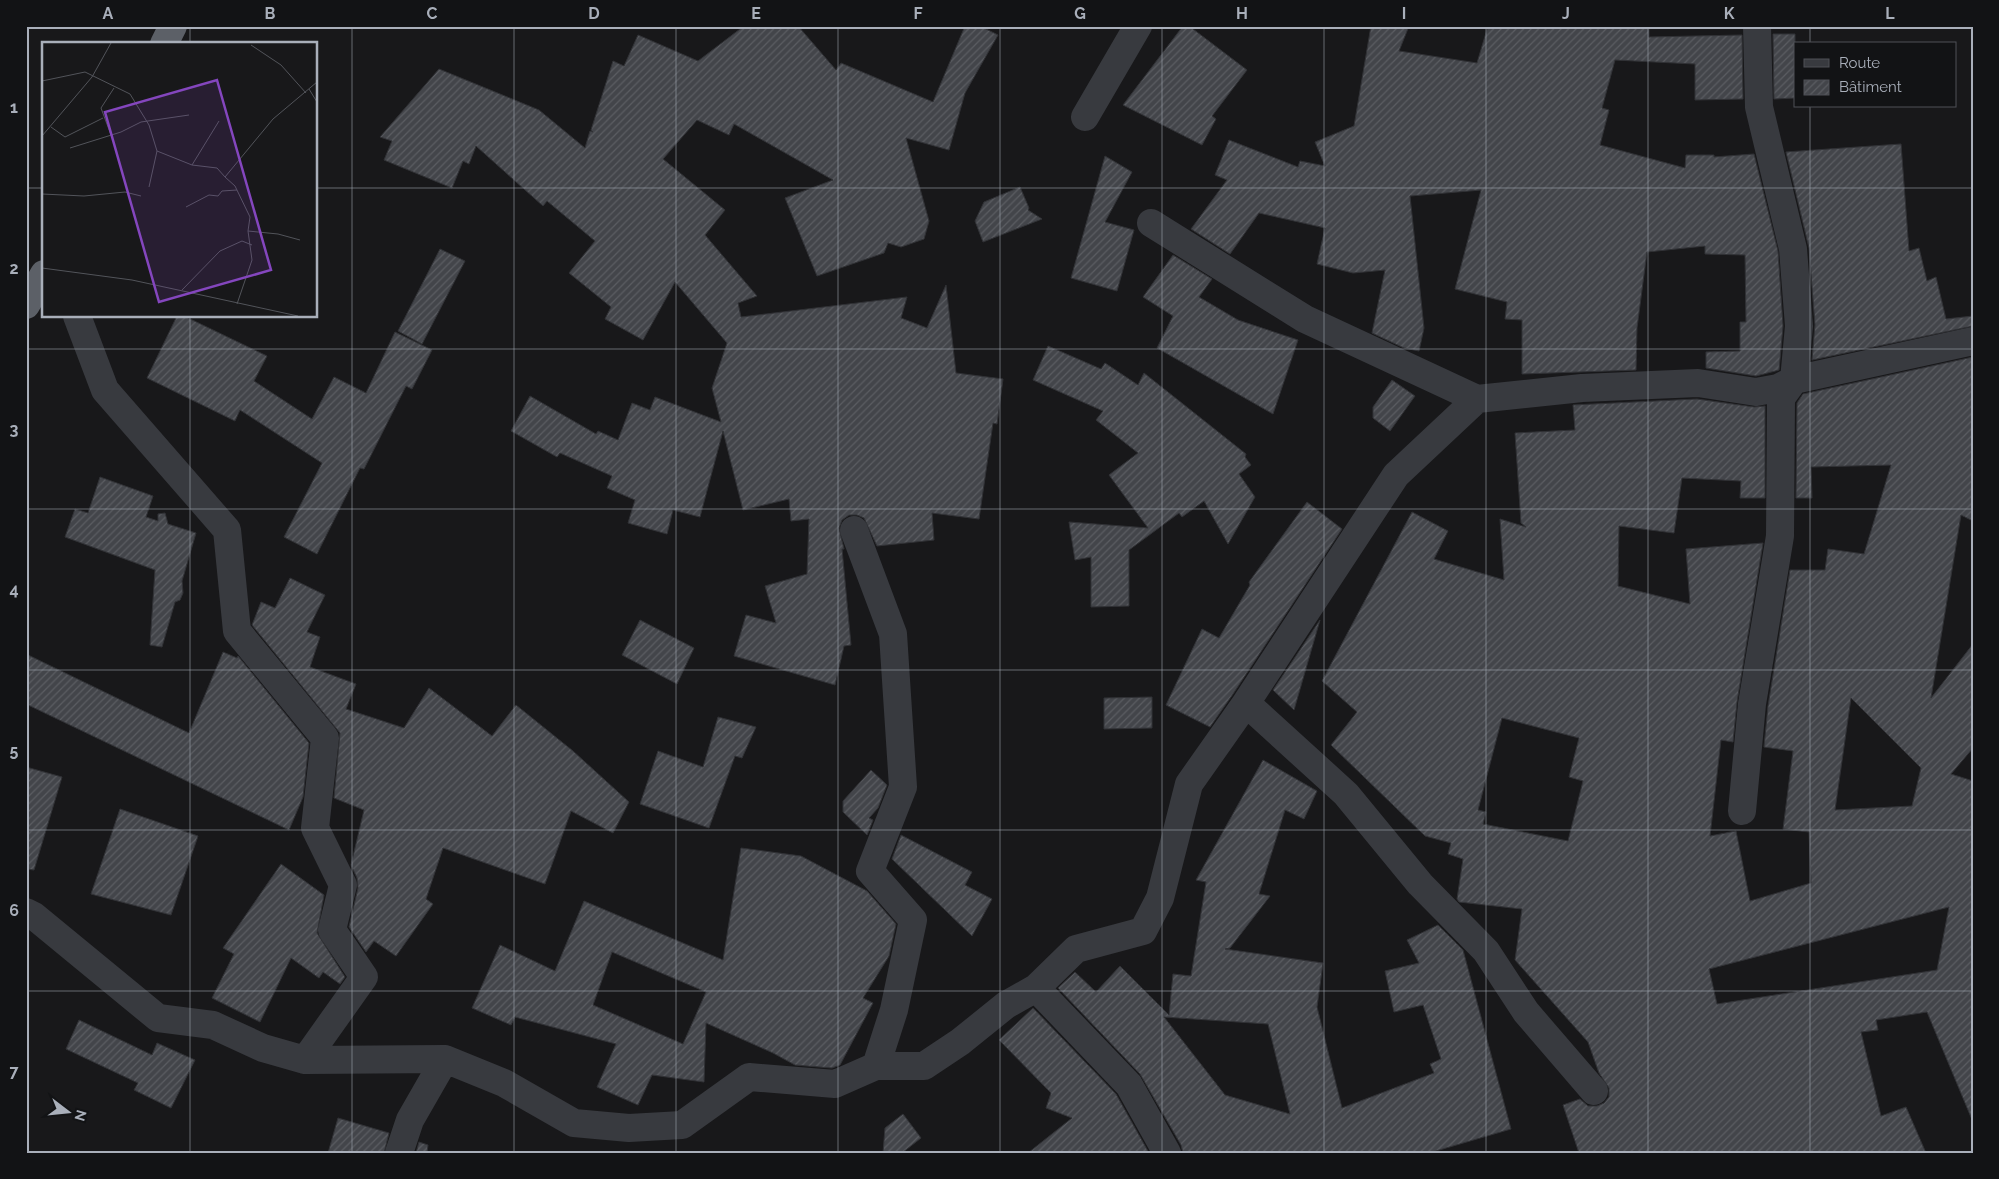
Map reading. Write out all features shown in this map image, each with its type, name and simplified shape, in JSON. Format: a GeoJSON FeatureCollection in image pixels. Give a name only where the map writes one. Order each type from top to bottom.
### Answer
{"type":"FeatureCollection","features":[{"type":"Feature","properties":{"kind":"highway"},"geometry":{"type":"LineString","coordinates":[[165,42],[173,26]]}},
{"type":"Feature","properties":{"kind":"highway"},"geometry":{"type":"LineString","coordinates":[[26,305],[42,277]]}},
{"type":"Feature","properties":{"kind":"street"},"geometry":{"type":"LineString","coordinates":[[1085,117],[1138,26]]}},
{"type":"Feature","properties":{"kind":"street"},"geometry":{"type":"LineString","coordinates":[[1742,811],[1752,704],[1780,536],[1781,398],[1794,380],[1799,326],[1793,250],[1760,107],[1756,26]]}},
{"type":"Feature","properties":{"kind":"street"},"geometry":{"type":"LineString","coordinates":[[1151,224],[1305,319],[1478,399],[1582,388],[1698,383],[1756,392],[1778,388],[1794,380],[1973,341]]}},
{"type":"Feature","properties":{"kind":"street"},"geometry":{"type":"LineString","coordinates":[[78,318],[106,390],[226,530],[237,631],[325,738],[315,828],[343,885],[332,930],[364,977],[305,1060]]}},
{"type":"Feature","properties":{"kind":"street"},"geometry":{"type":"LineString","coordinates":[[26,912],[34,916],[158,1018],[213,1025],[263,1048],[305,1060],[445,1059],[504,1083],[574,1123],[629,1128],[682,1125],[748,1077],[835,1084],[876,1066],[924,1066],[960,1042],[1006,1005],[1036,988],[1076,949],[1143,931],[1160,898],[1189,784],[1246,703],[1396,475],[1478,399]]}},
{"type":"Feature","properties":{"kind":"street"},"geometry":{"type":"LineString","coordinates":[[854,530],[893,634],[903,787],[870,871],[913,920],[894,1010],[876,1066]]}},
{"type":"Feature","properties":{"kind":"street"},"geometry":{"type":"LineString","coordinates":[[1246,703],[1346,794],[1420,884],[1486,951],[1526,1012],[1594,1091]]}},
{"type":"Feature","properties":{"kind":"street"},"geometry":{"type":"LineString","coordinates":[[1036,988],[1129,1085],[1167,1153]]}},
{"type":"Feature","properties":{"kind":"street"},"geometry":{"type":"LineString","coordinates":[[399,1153],[410,1120],[445,1059]]}},
{"type":"Feature","properties":{"kind":"building"},"geometry":{"type":"Polygon","coordinates":[[[744,26],[798,26],[836,70],[841,63],[933,102],[965,26],[980,26],[998,35],[965,93],[949,150],[906,138],[929,221],[924,239],[901,247],[888,243],[884,253],[817,276],[785,198],[833,180],[734,124],[729,135],[697,120],[663,159],[725,210],[705,235],[757,296],[738,303],[741,317],[907,297],[901,318],[927,328],[946,285],[956,373],[1003,379],[997,424],[993,423],[979,519],[932,513],[934,540],[877,546],[864,518],[857,515],[849,515],[842,520],[839,528],[844,549],[842,549],[851,645],[844,646],[835,685],[734,656],[746,615],[776,623],[765,586],[807,574],[809,519],[791,521],[789,499],[743,510],[723,431],[700,517],[673,510],[667,534],[628,523],[635,500],[607,488],[612,476],[560,453],[557,457],[511,431],[530,396],[596,434],[598,431],[618,440],[632,403],[650,410],[655,397],[721,422],[712,388],[727,343],[675,282],[643,340],[605,319],[611,307],[569,273],[595,241],[547,201],[543,206],[476,146],[469,164],[463,161],[452,188],[384,160],[392,141],[380,137],[439,69],[539,110],[585,148],[590,131],[593,132],[591,130],[613,61],[624,66],[638,35],[698,61],[744,26]]]}},
{"type":"Feature","properties":{"kind":"building"},"geometry":{"type":"Polygon","coordinates":[[[1183,26],[1189,26],[1247,70],[1212,116],[1216,119],[1202,145],[1123,105],[1183,26]]]}},
{"type":"Feature","properties":{"kind":"building"},"geometry":{"type":"Polygon","coordinates":[[[1371,26],[1409,26],[1399,51],[1477,63],[1488,26],[1649,27],[1649,37],[1742,35],[1743,99],[1695,100],[1695,64],[1615,60],[1602,108],[1609,110],[1600,145],[1685,168],[1686,155],[1714,155],[1714,157],[1754,154],[1778,251],[1783,326],[1779,370],[1756,376],[1706,368],[1706,352],[1740,351],[1740,322],[1746,322],[1745,255],[1705,254],[1705,246],[1647,252],[1637,328],[1636,370],[1522,374],[1522,320],[1505,319],[1507,302],[1455,289],[1481,190],[1410,196],[1424,328],[1419,351],[1404,348],[1372,333],[1385,270],[1353,273],[1317,264],[1325,228],[1259,213],[1230,254],[1191,229],[1227,180],[1215,175],[1229,140],[1298,167],[1300,161],[1325,166],[1315,142],[1354,126],[1371,26]]]}},
{"type":"Feature","properties":{"kind":"building"},"geometry":{"type":"Polygon","coordinates":[[[1773,34],[1795,34],[1794,98],[1774,99],[1773,34]]]}},
{"type":"Feature","properties":{"kind":"building"},"geometry":{"type":"Polygon","coordinates":[[[1901,144],[1909,251],[1919,248],[1927,281],[1936,277],[1946,319],[1973,316],[1973,326],[1812,360],[1815,325],[1809,248],[1786,152],[1901,144]]]}},
{"type":"Feature","properties":{"kind":"building"},"geometry":{"type":"Polygon","coordinates":[[[1105,156],[1132,172],[1105,222],[1134,230],[1117,291],[1071,278],[1105,156]]]}},
{"type":"Feature","properties":{"kind":"building"},"geometry":{"type":"Polygon","coordinates":[[[1020,187],[1029,208],[1028,210],[1042,219],[983,242],[975,221],[984,202],[1020,187]]]}},
{"type":"Feature","properties":{"kind":"building"},"geometry":{"type":"Polygon","coordinates":[[[440,249],[465,261],[422,344],[398,331],[440,249]]]}},
{"type":"Feature","properties":{"kind":"building"},"geometry":{"type":"Polygon","coordinates":[[[1173,255],[1212,279],[1199,297],[1238,320],[1298,340],[1273,414],[1157,348],[1173,316],[1143,297],[1173,255]]]}},
{"type":"Feature","properties":{"kind":"building"},"geometry":{"type":"Polygon","coordinates":[[[176,318],[188,318],[267,356],[254,381],[312,419],[334,377],[366,393],[395,332],[432,350],[412,389],[406,386],[364,469],[360,468],[317,554],[284,537],[322,463],[240,410],[235,421],[147,378],[176,318]]]}},
{"type":"Feature","properties":{"kind":"building"},"geometry":{"type":"Polygon","coordinates":[[[1048,346],[1101,369],[1105,363],[1138,385],[1144,373],[1246,454],[1245,457],[1251,465],[1239,474],[1255,497],[1228,544],[1204,501],[1182,517],[1179,513],[1129,550],[1129,606],[1091,607],[1091,557],[1075,560],[1069,522],[1148,528],[1109,475],[1138,453],[1096,420],[1103,411],[1033,380],[1048,346]]]}},
{"type":"Feature","properties":{"kind":"building"},"geometry":{"type":"Polygon","coordinates":[[[1973,357],[1973,521],[1961,515],[1931,698],[1973,644],[1973,748],[1951,774],[1973,781],[1973,1122],[1927,1012],[1876,1020],[1878,1030],[1861,1032],[1881,1116],[1906,1107],[1926,1153],[1579,1153],[1563,1105],[1580,1099],[1588,1106],[1597,1106],[1604,1103],[1609,1097],[1609,1088],[1599,1073],[1588,1042],[1515,960],[1522,909],[1459,902],[1457,899],[1463,859],[1448,854],[1451,843],[1425,836],[1331,745],[1357,712],[1322,681],[1412,512],[1448,531],[1434,559],[1504,580],[1500,519],[1526,527],[1521,523],[1515,433],[1575,430],[1573,405],[1697,399],[1754,407],[1765,406],[1765,498],[1740,498],[1741,481],[1682,478],[1674,533],[1619,526],[1618,586],[1690,604],[1686,549],[1763,543],[1737,702],[1733,742],[1721,740],[1710,836],[1736,831],[1750,901],[1811,883],[1809,832],[1783,829],[1793,751],[1764,747],[1768,706],[1790,570],[1825,570],[1828,549],[1864,554],[1891,465],[1811,467],[1812,498],[1796,498],[1797,403],[1803,394],[1973,357]],[[1851,698],[1835,810],[1912,806],[1921,768],[1851,698]],[[1502,718],[1478,810],[1486,812],[1483,824],[1568,841],[1583,781],[1569,777],[1579,738],[1502,718]],[[1949,907],[1709,969],[1717,1004],[1937,970],[1949,907]]]}},
{"type":"Feature","properties":{"kind":"building"},"geometry":{"type":"Polygon","coordinates":[[[1392,380],[1415,396],[1390,431],[1373,418],[1373,407],[1392,380]]]}},
{"type":"Feature","properties":{"kind":"building"},"geometry":{"type":"Polygon","coordinates":[[[100,477],[153,496],[146,517],[158,521],[158,514],[165,513],[168,524],[196,533],[182,581],[183,593],[180,600],[175,602],[162,647],[150,645],[155,570],[65,537],[75,509],[88,513],[100,477]]]}},
{"type":"Feature","properties":{"kind":"building"},"geometry":{"type":"Polygon","coordinates":[[[1307,502],[1342,529],[1233,694],[1210,727],[1166,705],[1202,629],[1219,638],[1250,585],[1249,582],[1307,502]]]}},
{"type":"Feature","properties":{"kind":"building"},"geometry":{"type":"Polygon","coordinates":[[[290,578],[325,595],[307,632],[320,637],[310,667],[356,684],[346,709],[404,728],[429,688],[492,736],[516,705],[573,751],[629,802],[613,833],[571,811],[545,884],[443,848],[426,899],[433,904],[396,956],[374,941],[366,952],[349,927],[358,888],[357,878],[351,865],[364,810],[334,798],[340,733],[252,625],[261,602],[275,608],[290,578]]]}},
{"type":"Feature","properties":{"kind":"building"},"geometry":{"type":"Polygon","coordinates":[[[640,620],[694,648],[677,684],[622,655],[640,620]]]}},
{"type":"Feature","properties":{"kind":"building"},"geometry":{"type":"Polygon","coordinates":[[[1320,620],[1294,710],[1273,690],[1320,620]]]}},
{"type":"Feature","properties":{"kind":"building"},"geometry":{"type":"Polygon","coordinates":[[[223,652],[237,658],[238,656],[309,743],[303,797],[289,830],[26,704],[26,654],[189,733],[223,652]]]}},
{"type":"Feature","properties":{"kind":"building"},"geometry":{"type":"Polygon","coordinates":[[[1152,697],[1152,728],[1104,729],[1104,698],[1152,697]]]}},
{"type":"Feature","properties":{"kind":"building"},"geometry":{"type":"Polygon","coordinates":[[[718,717],[756,727],[742,758],[735,756],[709,828],[640,804],[658,751],[703,767],[718,717]]]}},
{"type":"Feature","properties":{"kind":"building"},"geometry":{"type":"Polygon","coordinates":[[[1263,760],[1317,791],[1304,819],[1285,810],[1259,894],[1270,896],[1230,948],[1225,949],[1323,963],[1317,1007],[1342,1108],[1434,1073],[1430,1064],[1441,1059],[1423,1005],[1394,1012],[1385,971],[1419,963],[1407,940],[1438,925],[1463,950],[1511,1129],[1429,1153],[1183,1153],[1181,1145],[1140,1074],[1058,988],[1075,972],[1096,992],[1120,966],[1169,1015],[1173,974],[1191,976],[1206,882],[1196,880],[1263,760]],[[1164,1017],[1225,1095],[1290,1114],[1268,1024],[1164,1017]]]}},
{"type":"Feature","properties":{"kind":"building"},"geometry":{"type":"Polygon","coordinates":[[[26,767],[62,777],[34,870],[26,869],[26,767]]]}},
{"type":"Feature","properties":{"kind":"building"},"geometry":{"type":"Polygon","coordinates":[[[871,770],[887,785],[878,808],[869,818],[873,820],[867,835],[843,812],[843,801],[871,770]]]}},
{"type":"Feature","properties":{"kind":"building"},"geometry":{"type":"Polygon","coordinates":[[[120,809],[198,836],[171,915],[91,894],[120,809]]]}},
{"type":"Feature","properties":{"kind":"building"},"geometry":{"type":"Polygon","coordinates":[[[901,835],[972,872],[965,885],[992,899],[972,936],[892,859],[901,835]]]}},
{"type":"Feature","properties":{"kind":"building"},"geometry":{"type":"Polygon","coordinates":[[[741,848],[801,856],[867,891],[896,924],[889,956],[863,998],[873,1003],[840,1065],[832,1068],[795,1065],[706,1023],[704,1082],[652,1075],[638,1105],[597,1087],[616,1044],[515,1017],[511,1025],[472,1008],[500,945],[555,971],[584,901],[723,960],[741,848]],[[612,952],[593,1005],[683,1044],[706,992],[612,952]]]}},
{"type":"Feature","properties":{"kind":"building"},"geometry":{"type":"Polygon","coordinates":[[[281,864],[324,895],[317,933],[345,977],[340,984],[323,972],[319,978],[291,958],[260,1022],[212,998],[234,954],[223,948],[281,864]]]}},
{"type":"Feature","properties":{"kind":"building"},"geometry":{"type":"Polygon","coordinates":[[[1033,1008],[1116,1094],[1149,1153],[1028,1153],[1072,1118],[1046,1108],[1051,1093],[999,1040],[1033,1008]]]}},
{"type":"Feature","properties":{"kind":"building"},"geometry":{"type":"Polygon","coordinates":[[[79,1020],[152,1055],[157,1043],[195,1060],[171,1108],[134,1090],[138,1083],[66,1049],[79,1020]]]}},
{"type":"Feature","properties":{"kind":"building"},"geometry":{"type":"Polygon","coordinates":[[[903,1114],[921,1138],[902,1153],[883,1153],[885,1128],[903,1114]]]}},
{"type":"Feature","properties":{"kind":"building"},"geometry":{"type":"Polygon","coordinates":[[[338,1118],[389,1133],[384,1153],[328,1153],[338,1118]]]}},
{"type":"Feature","properties":{"kind":"building"},"geometry":{"type":"Polygon","coordinates":[[[419,1142],[428,1145],[427,1153],[416,1153],[419,1142]]]}}]}
